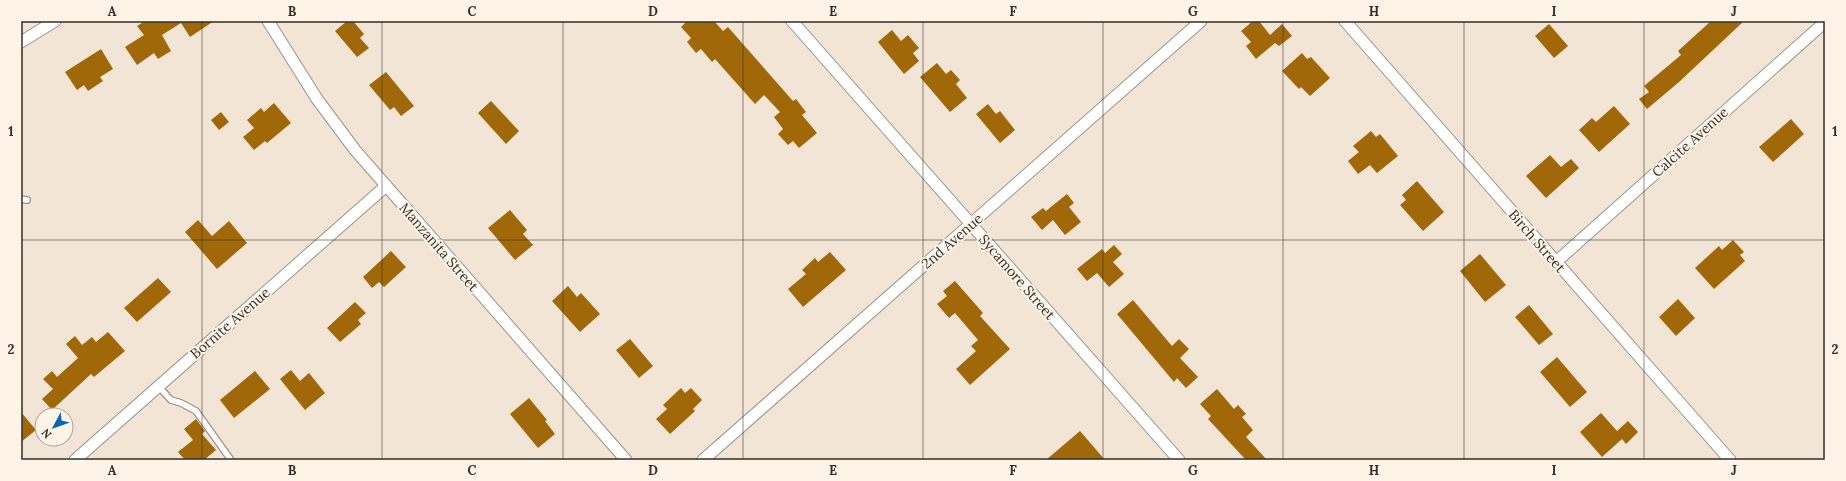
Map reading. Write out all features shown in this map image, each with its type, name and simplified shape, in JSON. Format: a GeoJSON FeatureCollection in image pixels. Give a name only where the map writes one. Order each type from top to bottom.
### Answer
{"type":"FeatureCollection","features":[{"type":"Feature","properties":{"kind":"street"},"geometry":{"type":"LineString","coordinates":[[21,42],[55,21]]}},
{"type":"Feature","properties":{"kind":"street","name":"Manzanita Street"},"geometry":{"type":"LineString","coordinates":[[268,21],[330,117],[386,186],[626,460]]}},
{"type":"Feature","properties":{"kind":"street","name":"Sycamore Street"},"geometry":{"type":"LineString","coordinates":[[792,21],[1179,460]]}},
{"type":"Feature","properties":{"kind":"street","name":"2nd Avenue"},"geometry":{"type":"LineString","coordinates":[[703,460],[1200,21]]}},
{"type":"Feature","properties":{"kind":"street","name":"Birch Street"},"geometry":{"type":"LineString","coordinates":[[1345,21],[1730,460]]}},
{"type":"Feature","properties":{"kind":"street","name":"Calcite Avenue"},"geometry":{"type":"LineString","coordinates":[[1556,262],[1825,22]]}},
{"type":"Feature","properties":{"kind":"street","name":"Bornite Avenue"},"geometry":{"type":"LineString","coordinates":[[75,460],[386,186]]}},
{"type":"Feature","properties":{"kind":"lane"},"geometry":{"type":"LineString","coordinates":[[158,386],[171,400],[185,404],[196,411],[231,460]]}},
{"type":"Feature","properties":{"kind":"building"},"geometry":{"type":"Polygon","coordinates":[[[145,21],[214,21],[190,37],[181,23],[162,35],[171,51],[158,59],[154,53],[137,65],[125,47],[144,35],[137,26],[145,21]]]}},
{"type":"Feature","properties":{"kind":"building"},"geometry":{"type":"Polygon","coordinates":[[[347,21],[353,21],[364,34],[360,38],[369,48],[357,57],[335,31],[347,21]]]}},
{"type":"Feature","properties":{"kind":"building"},"geometry":{"type":"Polygon","coordinates":[[[687,21],[714,21],[723,31],[728,27],[793,101],[796,99],[806,112],[802,115],[817,133],[799,148],[793,141],[788,145],[778,134],[783,129],[774,117],[780,112],[764,95],[755,104],[715,59],[712,62],[701,49],[696,53],[687,42],[691,38],[681,27],[687,21]]]}},
{"type":"Feature","properties":{"kind":"building"},"geometry":{"type":"Polygon","coordinates":[[[1253,21],[1259,21],[1270,35],[1282,24],[1292,36],[1279,46],[1275,43],[1256,59],[1246,46],[1251,42],[1241,31],[1253,21]]]}},
{"type":"Feature","properties":{"kind":"building"},"geometry":{"type":"Polygon","coordinates":[[[1711,21],[1744,21],[1679,82],[1647,109],[1639,99],[1649,92],[1644,86],[1681,55],[1678,51],[1711,21]]]}},
{"type":"Feature","properties":{"kind":"building"},"geometry":{"type":"Polygon","coordinates":[[[1549,24],[1568,46],[1554,58],[1535,36],[1549,24]]]}},
{"type":"Feature","properties":{"kind":"building"},"geometry":{"type":"Polygon","coordinates":[[[892,30],[901,41],[908,35],[919,48],[913,53],[919,61],[904,74],[878,42],[892,30]]]}},
{"type":"Feature","properties":{"kind":"building"},"geometry":{"type":"Polygon","coordinates":[[[101,49],[113,69],[100,77],[103,81],[88,91],[84,85],[77,90],[65,72],[101,49]]]}},
{"type":"Feature","properties":{"kind":"building"},"geometry":{"type":"Polygon","coordinates":[[[1302,53],[1307,59],[1311,57],[1330,78],[1310,96],[1301,87],[1299,89],[1282,71],[1302,53]]]}},
{"type":"Feature","properties":{"kind":"building"},"geometry":{"type":"Polygon","coordinates":[[[937,63],[946,74],[951,70],[960,80],[956,84],[967,98],[950,112],[920,77],[937,63]]]}},
{"type":"Feature","properties":{"kind":"building"},"geometry":{"type":"Polygon","coordinates":[[[386,72],[414,106],[401,116],[394,107],[390,110],[369,85],[386,72]]]}},
{"type":"Feature","properties":{"kind":"building"},"geometry":{"type":"Polygon","coordinates":[[[491,101],[519,131],[506,144],[478,113],[491,101]]]}},
{"type":"Feature","properties":{"kind":"building"},"geometry":{"type":"Polygon","coordinates":[[[274,103],[291,123],[267,143],[265,141],[254,150],[243,137],[254,128],[247,120],[261,108],[264,112],[274,103]]]}},
{"type":"Feature","properties":{"kind":"building"},"geometry":{"type":"Polygon","coordinates":[[[988,104],[996,114],[1000,111],[1015,130],[1000,143],[976,114],[988,104]]]}},
{"type":"Feature","properties":{"kind":"building"},"geometry":{"type":"Polygon","coordinates":[[[1614,106],[1630,124],[1599,152],[1579,130],[1592,118],[1596,122],[1614,106]]]}},
{"type":"Feature","properties":{"kind":"building"},"geometry":{"type":"Polygon","coordinates":[[[221,112],[229,122],[219,130],[211,120],[221,112]]]}},
{"type":"Feature","properties":{"kind":"building"},"geometry":{"type":"Polygon","coordinates":[[[1791,119],[1804,134],[1773,162],[1759,147],[1791,119]]]}},
{"type":"Feature","properties":{"kind":"building"},"geometry":{"type":"Polygon","coordinates":[[[1371,131],[1376,137],[1380,134],[1398,156],[1377,173],[1370,165],[1358,174],[1348,161],[1359,152],[1353,146],[1371,131]]]}},
{"type":"Feature","properties":{"kind":"building"},"geometry":{"type":"Polygon","coordinates":[[[1550,155],[1561,167],[1571,159],[1579,168],[1546,198],[1526,176],[1550,155]]]}},
{"type":"Feature","properties":{"kind":"building"},"geometry":{"type":"Polygon","coordinates":[[[1417,181],[1444,212],[1423,231],[1400,205],[1406,200],[1402,195],[1417,181]]]}},
{"type":"Feature","properties":{"kind":"building"},"geometry":{"type":"Polygon","coordinates":[[[1067,194],[1074,203],[1069,207],[1081,222],[1065,235],[1053,220],[1042,230],[1031,217],[1043,208],[1046,211],[1067,194]]]}},
{"type":"Feature","properties":{"kind":"building"},"geometry":{"type":"Polygon","coordinates":[[[510,210],[527,230],[523,234],[533,245],[515,260],[488,228],[510,210]]]}},
{"type":"Feature","properties":{"kind":"building"},"geometry":{"type":"Polygon","coordinates":[[[198,220],[212,236],[229,221],[247,243],[217,269],[185,232],[198,220]]]}},
{"type":"Feature","properties":{"kind":"building"},"geometry":{"type":"Polygon","coordinates":[[[1733,240],[1744,252],[1740,255],[1745,261],[1714,289],[1695,268],[1719,246],[1722,250],[1733,240]]]}},
{"type":"Feature","properties":{"kind":"building"},"geometry":{"type":"Polygon","coordinates":[[[1114,245],[1122,254],[1113,262],[1124,274],[1109,287],[1097,273],[1087,281],[1077,269],[1102,249],[1105,253],[1114,245]]]}},
{"type":"Feature","properties":{"kind":"building"},"geometry":{"type":"Polygon","coordinates":[[[391,251],[406,267],[384,287],[379,282],[372,288],[363,277],[391,251]]]}},
{"type":"Feature","properties":{"kind":"building"},"geometry":{"type":"Polygon","coordinates":[[[830,252],[846,270],[803,307],[788,289],[806,274],[802,270],[815,258],[818,262],[830,252]]]}},
{"type":"Feature","properties":{"kind":"building"},"geometry":{"type":"Polygon","coordinates":[[[1480,254],[1506,285],[1485,302],[1460,271],[1480,254]]]}},
{"type":"Feature","properties":{"kind":"building"},"geometry":{"type":"Polygon","coordinates":[[[158,278],[171,292],[137,322],[124,308],[158,278]]]}},
{"type":"Feature","properties":{"kind":"building"},"geometry":{"type":"Polygon","coordinates":[[[955,281],[983,313],[980,316],[1010,349],[970,385],[956,369],[976,351],[971,346],[978,340],[955,313],[949,318],[937,304],[947,296],[943,291],[955,281]]]}},
{"type":"Feature","properties":{"kind":"building"},"geometry":{"type":"Polygon","coordinates":[[[568,286],[577,297],[581,293],[600,314],[580,332],[552,301],[568,286]]]}},
{"type":"Feature","properties":{"kind":"building"},"geometry":{"type":"Polygon","coordinates":[[[1678,299],[1695,318],[1676,336],[1659,317],[1678,299]]]}},
{"type":"Feature","properties":{"kind":"building"},"geometry":{"type":"Polygon","coordinates":[[[1133,300],[1172,346],[1179,339],[1189,349],[1180,358],[1198,377],[1186,388],[1177,378],[1174,382],[1117,314],[1133,300]]]}},
{"type":"Feature","properties":{"kind":"building"},"geometry":{"type":"Polygon","coordinates":[[[355,302],[366,313],[358,320],[361,324],[340,342],[327,328],[355,302]]]}},
{"type":"Feature","properties":{"kind":"building"},"geometry":{"type":"Polygon","coordinates":[[[1529,305],[1553,334],[1539,345],[1515,317],[1529,305]]]}},
{"type":"Feature","properties":{"kind":"building"},"geometry":{"type":"Polygon","coordinates":[[[108,332],[125,351],[94,377],[91,374],[55,407],[49,407],[42,399],[53,389],[43,379],[52,371],[57,377],[78,358],[66,344],[75,336],[82,345],[92,337],[96,342],[108,332]]]}},
{"type":"Feature","properties":{"kind":"building"},"geometry":{"type":"Polygon","coordinates":[[[630,339],[653,366],[639,378],[616,350],[630,339]]]}},
{"type":"Feature","properties":{"kind":"building"},"geometry":{"type":"Polygon","coordinates":[[[1557,357],[1587,392],[1570,407],[1540,372],[1557,357]]]}},
{"type":"Feature","properties":{"kind":"building"},"geometry":{"type":"Polygon","coordinates":[[[291,370],[300,381],[309,373],[325,393],[305,410],[280,379],[291,370]]]}},
{"type":"Feature","properties":{"kind":"building"},"geometry":{"type":"Polygon","coordinates":[[[255,371],[270,389],[234,418],[220,400],[255,371]]]}},
{"type":"Feature","properties":{"kind":"building"},"geometry":{"type":"Polygon","coordinates":[[[681,388],[685,393],[691,388],[702,400],[693,409],[695,411],[670,434],[656,419],[667,409],[663,405],[681,388]]]}},
{"type":"Feature","properties":{"kind":"building"},"geometry":{"type":"Polygon","coordinates":[[[1217,389],[1234,409],[1238,405],[1246,414],[1242,417],[1253,430],[1246,437],[1267,460],[1246,460],[1208,419],[1211,416],[1200,404],[1217,389]]]}},
{"type":"Feature","properties":{"kind":"building"},"geometry":{"type":"Polygon","coordinates":[[[529,398],[547,420],[545,421],[555,434],[538,448],[510,414],[529,398]]]}},
{"type":"Feature","properties":{"kind":"building"},"geometry":{"type":"Polygon","coordinates":[[[21,412],[34,428],[34,432],[21,442],[21,412]]]}},
{"type":"Feature","properties":{"kind":"building"},"geometry":{"type":"Polygon","coordinates":[[[1601,413],[1617,431],[1628,421],[1638,432],[1626,444],[1622,439],[1602,457],[1580,432],[1601,413]]]}},
{"type":"Feature","properties":{"kind":"building"},"geometry":{"type":"Polygon","coordinates":[[[196,419],[205,431],[202,434],[216,450],[204,460],[185,460],[178,452],[193,440],[184,429],[196,419]]]}},
{"type":"Feature","properties":{"kind":"building"},"geometry":{"type":"Polygon","coordinates":[[[1080,431],[1105,460],[1046,460],[1080,431]]]}}]}
